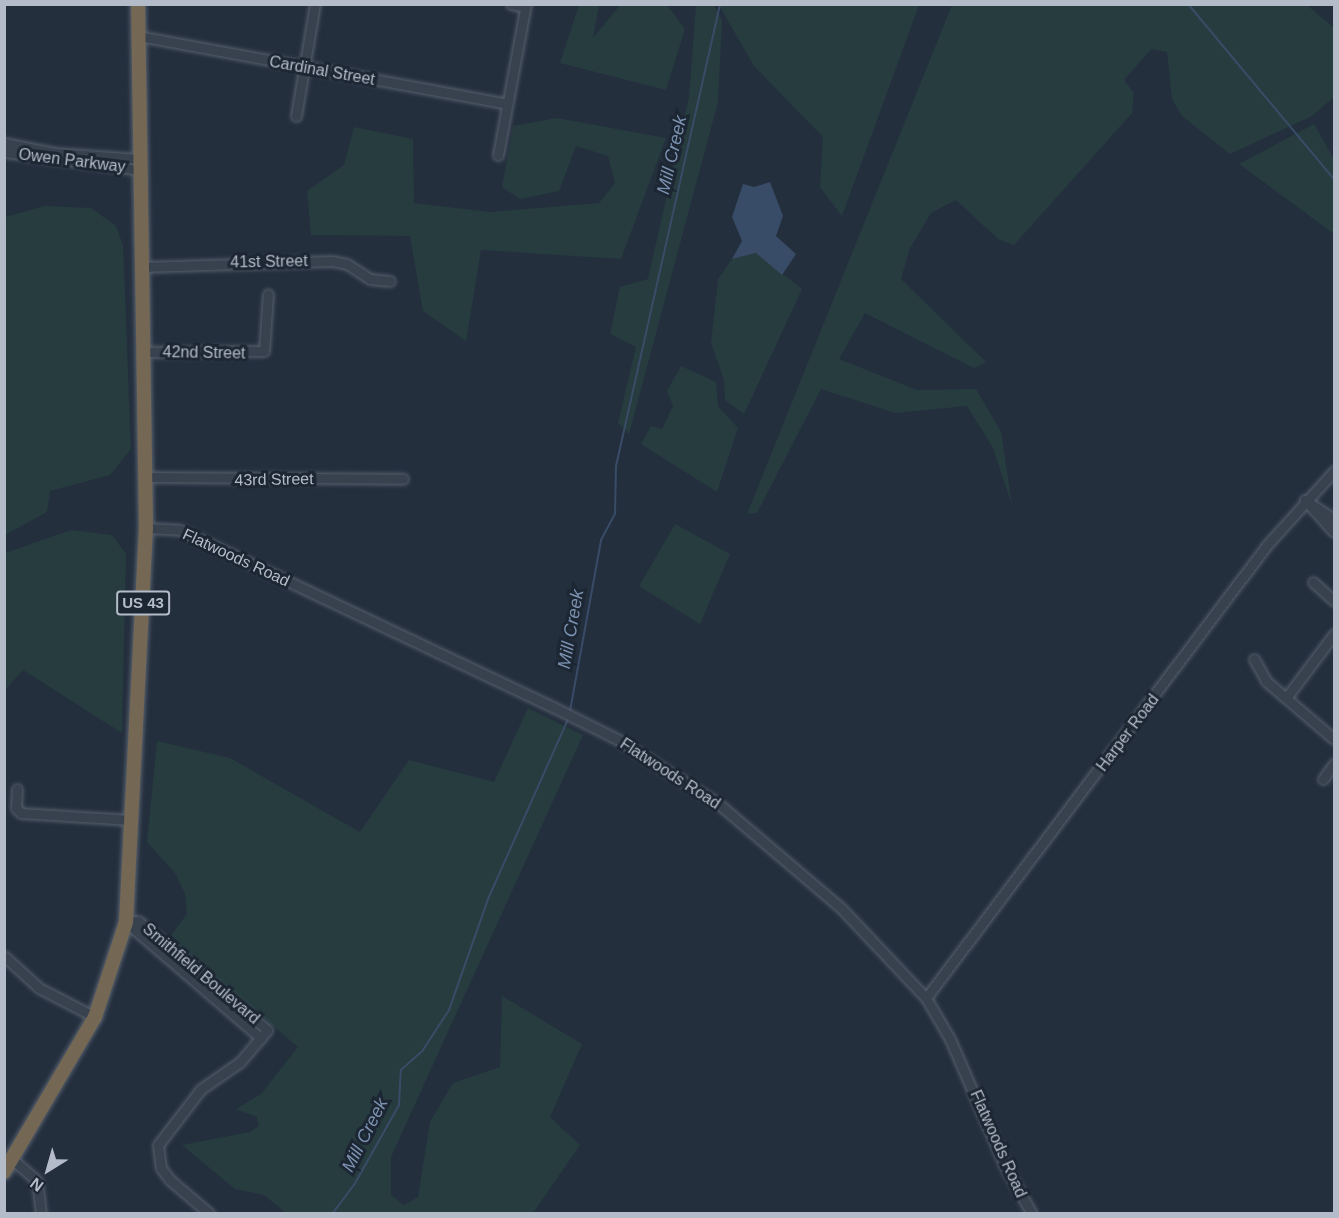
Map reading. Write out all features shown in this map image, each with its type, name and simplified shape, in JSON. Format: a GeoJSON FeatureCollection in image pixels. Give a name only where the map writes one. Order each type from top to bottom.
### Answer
{"type":"FeatureCollection","features":[{"type":"Feature","properties":{"kind":"highway","name":"US 43"},"geometry":{"type":"LineString","coordinates":[[4,1172],[95,1017],[126,922],[146,528],[138,4]]}},
{"type":"Feature","properties":{"kind":"street"},"geometry":{"type":"LineString","coordinates":[[296,116],[315,4]]}},
{"type":"Feature","properties":{"kind":"street"},"geometry":{"type":"LineString","coordinates":[[498,154],[526,6],[511,4]]}},
{"type":"Feature","properties":{"kind":"street","name":"Cardinal Street"},"geometry":{"type":"LineString","coordinates":[[138,36],[507,104]]}},
{"type":"Feature","properties":{"kind":"street","name":"Owen Parkway"},"geometry":{"type":"LineString","coordinates":[[4,143],[36,153]]}},
{"type":"Feature","properties":{"kind":"street","name":"Owen Parkway"},"geometry":{"type":"LineString","coordinates":[[4,152],[36,153],[140,164]]}},
{"type":"Feature","properties":{"kind":"street","name":"41st Street"},"geometry":{"type":"LineString","coordinates":[[142,267],[332,261],[347,264],[369,279],[390,281]]}},
{"type":"Feature","properties":{"kind":"street","name":"42nd Street"},"geometry":{"type":"LineString","coordinates":[[143,352],[264,351],[268,294]]}},
{"type":"Feature","properties":{"kind":"street","name":"Harper Road"},"geometry":{"type":"LineString","coordinates":[[926,998],[1305,500],[1335,471]]}},
{"type":"Feature","properties":{"kind":"street","name":"43rd Street"},"geometry":{"type":"LineString","coordinates":[[145,477],[403,478]]}},
{"type":"Feature","properties":{"kind":"street"},"geometry":{"type":"LineString","coordinates":[[1305,500],[1335,519]]}},
{"type":"Feature","properties":{"kind":"street"},"geometry":{"type":"LineString","coordinates":[[1305,500],[1335,532]]}},
{"type":"Feature","properties":{"kind":"street","name":"Flatwoods Road"},"geometry":{"type":"LineString","coordinates":[[146,528],[180,530],[589,725],[675,775],[755,833],[875,941],[926,998],[950,1039],[1005,1166],[1032,1214]]}},
{"type":"Feature","properties":{"kind":"street"},"geometry":{"type":"LineString","coordinates":[[1313,582],[1335,601]]}},
{"type":"Feature","properties":{"kind":"street"},"geometry":{"type":"LineString","coordinates":[[1286,698],[1335,634]]}},
{"type":"Feature","properties":{"kind":"street"},"geometry":{"type":"LineString","coordinates":[[1254,659],[1258,671],[1335,739]]}},
{"type":"Feature","properties":{"kind":"street"},"geometry":{"type":"LineString","coordinates":[[1323,779],[1335,764]]}},
{"type":"Feature","properties":{"kind":"street"},"geometry":{"type":"LineString","coordinates":[[17,789],[16,808],[26,814],[131,820]]}},
{"type":"Feature","properties":{"kind":"street","name":"Smithfield Boulevard"},"geometry":{"type":"LineString","coordinates":[[126,922],[138,921],[267,1030],[240,1062],[201,1089],[158,1145],[161,1168],[170,1180],[210,1214]]}},
{"type":"Feature","properties":{"kind":"street"},"geometry":{"type":"LineString","coordinates":[[4,956],[39,988],[95,1017]]}},
{"type":"Feature","properties":{"kind":"street"},"geometry":{"type":"LineString","coordinates":[[12,1159],[37,1180],[42,1214]]}},
{"type":"Feature","properties":{"kind":"green space"},"geometry":{"type":"Polygon","coordinates":[[[579,5],[599,5],[593,38],[620,5],[667,5],[685,29],[666,90],[560,63],[579,5]]]}},
{"type":"Feature","properties":{"kind":"green space"},"geometry":{"type":"Polygon","coordinates":[[[696,5],[714,5],[722,20],[718,102],[629,434],[618,423],[636,347],[610,334],[620,287],[648,279],[689,97],[696,5]]]}},
{"type":"Feature","properties":{"kind":"green space"},"geometry":{"type":"Polygon","coordinates":[[[719,5],[919,5],[842,216],[820,187],[823,137],[754,66],[719,5]]]}},
{"type":"Feature","properties":{"kind":"green space"},"geometry":{"type":"Polygon","coordinates":[[[952,5],[1307,5],[1334,28],[1334,97],[1312,116],[1230,154],[1182,116],[1172,99],[1167,52],[1151,49],[1124,80],[1134,93],[1132,113],[1014,245],[998,239],[956,200],[931,213],[910,248],[901,279],[986,362],[974,368],[865,313],[839,359],[917,390],[976,389],[1001,432],[1012,505],[993,448],[967,406],[895,413],[821,389],[757,513],[747,514],[952,5]]]}},
{"type":"Feature","properties":{"kind":"green space"},"geometry":{"type":"Polygon","coordinates":[[[557,118],[666,138],[621,259],[481,250],[466,341],[423,311],[410,236],[311,235],[307,191],[344,165],[354,127],[413,139],[414,203],[490,212],[599,203],[615,183],[608,156],[576,146],[559,191],[520,199],[502,187],[513,126],[557,118]]]}},
{"type":"Feature","properties":{"kind":"green space"},"geometry":{"type":"Polygon","coordinates":[[[1314,124],[1334,159],[1334,234],[1239,164],[1314,124]]]}},
{"type":"Feature","properties":{"kind":"green space"},"geometry":{"type":"Polygon","coordinates":[[[45,206],[91,208],[116,226],[123,245],[131,449],[110,475],[50,491],[47,512],[5,535],[5,217],[45,206]]]}},
{"type":"Feature","properties":{"kind":"green space"},"geometry":{"type":"Polygon","coordinates":[[[756,253],[802,289],[744,414],[725,400],[724,380],[711,343],[718,279],[732,259],[756,253]]]}},
{"type":"Feature","properties":{"kind":"green space"},"geometry":{"type":"Polygon","coordinates":[[[681,366],[716,382],[718,406],[738,428],[717,492],[641,444],[651,426],[662,429],[673,406],[667,391],[681,366]]]}},
{"type":"Feature","properties":{"kind":"green space"},"geometry":{"type":"Polygon","coordinates":[[[675,524],[730,554],[700,624],[639,586],[675,524]]]}},
{"type":"Feature","properties":{"kind":"green space"},"geometry":{"type":"Polygon","coordinates":[[[71,530],[112,535],[126,554],[122,733],[23,670],[5,690],[5,553],[71,530]]]}},
{"type":"Feature","properties":{"kind":"green space"},"geometry":{"type":"Polygon","coordinates":[[[528,708],[583,735],[391,1157],[391,1195],[404,1205],[418,1197],[430,1122],[453,1083],[500,1067],[502,996],[582,1044],[550,1117],[580,1145],[533,1213],[286,1213],[264,1195],[235,1189],[182,1145],[250,1132],[259,1126],[257,1117],[236,1109],[261,1094],[298,1047],[169,938],[187,914],[185,894],[175,873],[147,842],[157,741],[230,758],[360,832],[409,760],[494,782],[528,708]]]}},
{"type":"Feature","properties":{"kind":"water"},"geometry":{"type":"Polygon","coordinates":[[[770,182],[783,216],[776,236],[796,254],[782,275],[756,253],[732,259],[742,241],[732,217],[743,184],[754,187],[770,182]]]}},
{"type":"Feature","properties":{"kind":"waterway","name":"Mill Creek"},"geometry":{"type":"LineString","coordinates":[[570,711],[601,540],[615,514],[616,466],[720,4]]}},
{"type":"Feature","properties":{"kind":"waterway"},"geometry":{"type":"LineString","coordinates":[[1188,4],[1334,179]]}},
{"type":"Feature","properties":{"kind":"waterway","name":"Mill Creek"},"geometry":{"type":"LineString","coordinates":[[332,1214],[354,1185],[399,1105],[401,1070],[423,1050],[449,1010],[488,899],[569,717]]}}]}
